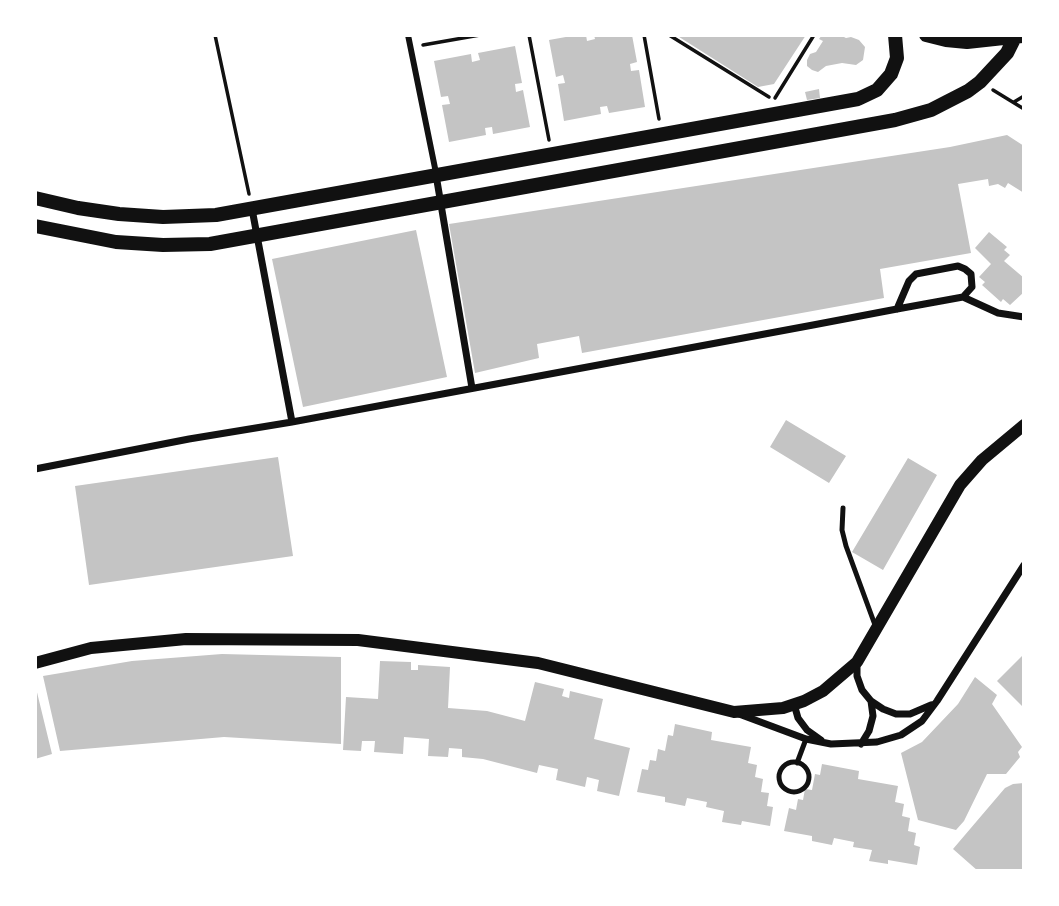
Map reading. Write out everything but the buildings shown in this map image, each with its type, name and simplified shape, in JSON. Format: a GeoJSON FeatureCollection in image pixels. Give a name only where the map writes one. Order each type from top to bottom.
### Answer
{"type":"FeatureCollection","features":[{"type":"Feature","properties":{"kind":"main road"},"geometry":{"type":"LineString","coordinates":[[35,198],[98,212],[206,217],[858,99],[874,92],[887,81],[895,66],[895,35]]}},
{"type":"Feature","properties":{"kind":"main road"},"geometry":{"type":"LineString","coordinates":[[926,35],[967,42],[1019,36]]}},
{"type":"Feature","properties":{"kind":"main road"},"geometry":{"type":"LineString","coordinates":[[35,226],[95,239],[163,245],[210,244],[895,120],[952,101],[980,82],[1007,54],[1019,36]]}},
{"type":"Feature","properties":{"kind":"street"},"geometry":{"type":"LineString","coordinates":[[408,35],[441,202],[472,388]]}},
{"type":"Feature","properties":{"kind":"street"},"geometry":{"type":"LineString","coordinates":[[252,209],[292,422]]}},
{"type":"Feature","properties":{"kind":"street"},"geometry":{"type":"LineString","coordinates":[[35,469],[964,297],[971,290],[971,274],[965,269],[955,267],[919,273],[909,281],[897,309]]}},
{"type":"Feature","properties":{"kind":"street"},"geometry":{"type":"LineString","coordinates":[[964,297],[998,313],[1024,317]]}},
{"type":"Feature","properties":{"kind":"street"},"geometry":{"type":"LineString","coordinates":[[734,712],[761,712],[794,705],[823,691],[857,662],[960,485],[982,460],[1024,425]]}},
{"type":"Feature","properties":{"kind":"street"},"geometry":{"type":"LineString","coordinates":[[35,663],[91,648],[186,639],[358,640],[538,663],[734,712],[806,739],[831,744],[861,744],[901,735],[922,721],[960,669],[1024,565]]}},
{"type":"Feature","properties":{"kind":"street"},"geometry":{"type":"LineString","coordinates":[[857,662],[860,683],[871,701],[873,716],[869,731],[861,744]]}},
{"type":"Feature","properties":{"kind":"street"},"geometry":{"type":"LineString","coordinates":[[871,701],[889,712],[910,714],[937,701]]}},
{"type":"Feature","properties":{"kind":"street"},"geometry":{"type":"LineString","coordinates":[[794,705],[807,730],[818,739],[831,744]]}},
{"type":"Feature","properties":{"kind":"lane"},"geometry":{"type":"LineString","coordinates":[[843,508],[842,530],[846,546],[877,628]]}},
{"type":"Feature","properties":{"kind":"lane"},"geometry":{"type":"LineString","coordinates":[[797,763],[806,739]]}},
{"type":"Feature","properties":{"kind":"lane"},"geometry":{"type":"LineString","coordinates":[[797,763],[805,768],[808,777],[806,786],[792,792],[783,788],[779,775],[788,764],[797,763]]}},
{"type":"Feature","properties":{"kind":"path"},"geometry":{"type":"LineString","coordinates":[[215,35],[252,209]]}},
{"type":"Feature","properties":{"kind":"path"},"geometry":{"type":"LineString","coordinates":[[411,48],[480,35]]}},
{"type":"Feature","properties":{"kind":"path"},"geometry":{"type":"LineString","coordinates":[[529,35],[551,155]]}},
{"type":"Feature","properties":{"kind":"path"},"geometry":{"type":"LineString","coordinates":[[644,35],[662,135]]}},
{"type":"Feature","properties":{"kind":"path"},"geometry":{"type":"LineString","coordinates":[[670,35],[792,111]]}},
{"type":"Feature","properties":{"kind":"path"},"geometry":{"type":"LineString","coordinates":[[774,100],[814,35]]}},
{"type":"Feature","properties":{"kind":"path"},"geometry":{"type":"LineString","coordinates":[[980,82],[1024,109]]}},
{"type":"Feature","properties":{"kind":"path"},"geometry":{"type":"LineString","coordinates":[[1013,103],[1024,96]]}}]}
